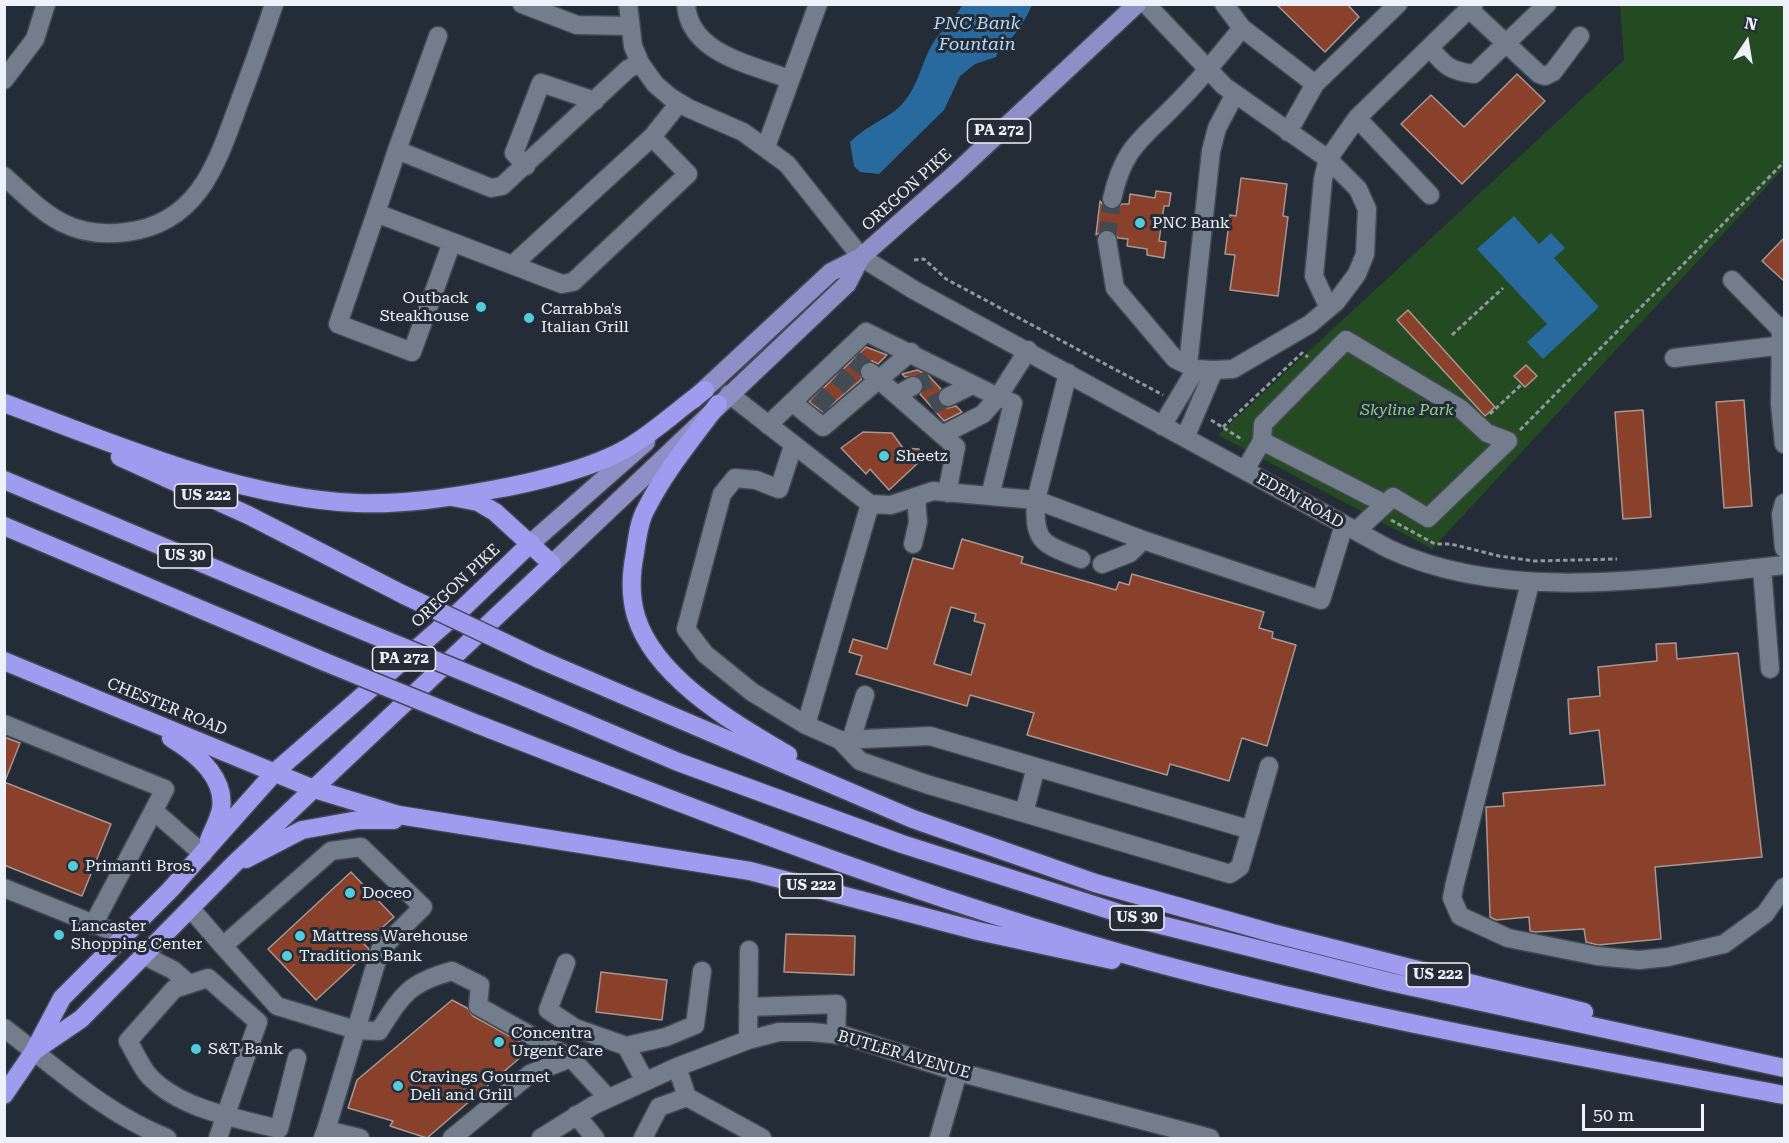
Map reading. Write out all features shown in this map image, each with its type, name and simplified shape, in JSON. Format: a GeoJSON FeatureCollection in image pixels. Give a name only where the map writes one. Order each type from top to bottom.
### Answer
{"type":"FeatureCollection","features":[{"type":"Feature","properties":{"kind":"highway"},"geometry":{"type":"LineString","coordinates":[[4,404],[175,466],[262,489],[356,503],[452,497],[514,486],[574,470],[628,448],[705,390]]}},
{"type":"Feature","properties":{"kind":"highway"},"geometry":{"type":"LineString","coordinates":[[724,399],[665,475],[644,511],[632,569],[636,617],[650,644],[668,667],[729,720],[791,757],[913,819]]}},
{"type":"Feature","properties":{"kind":"highway","name":"US 222"},"geometry":{"type":"LineString","coordinates":[[4,404],[248,515],[404,595],[539,659],[913,819],[1171,906],[1644,1028],[1785,1059]]}},
{"type":"Feature","properties":{"kind":"highway","name":"US 30"},"geometry":{"type":"LineString","coordinates":[[4,480],[678,762],[891,840],[1141,920],[1390,982],[1785,1068]]}},
{"type":"Feature","properties":{"kind":"highway"},"geometry":{"type":"LineString","coordinates":[[452,497],[478,502],[495,512],[552,564]]}},
{"type":"Feature","properties":{"kind":"highway","name":"US 30"},"geometry":{"type":"LineString","coordinates":[[4,526],[325,662],[477,723],[858,870],[1020,923],[1194,973],[1413,1023],[1785,1097]]}},
{"type":"Feature","properties":{"kind":"highway","name":"OREGON PIKE"},"geometry":{"type":"LineString","coordinates":[[4,1095],[34,1051],[62,998],[203,854],[275,772],[460,610],[531,543]]}},
{"type":"Feature","properties":{"kind":"highway","name":"OREGON PIKE"},"geometry":{"type":"LineString","coordinates":[[34,1051],[81,1019],[234,864],[552,564]]}},
{"type":"Feature","properties":{"kind":"highway","name":"CHESTER ROAD"},"geometry":{"type":"LineString","coordinates":[[4,661],[314,789],[424,821]]}},
{"type":"Feature","properties":{"kind":"highway"},"geometry":{"type":"LineString","coordinates":[[109,703],[189,749],[214,778],[220,794],[221,809],[203,854]]}},
{"type":"Feature","properties":{"kind":"highway","name":"US 222"},"geometry":{"type":"LineString","coordinates":[[234,864],[302,830],[358,820],[424,821],[624,849],[750,871],[1073,953],[1194,973]]}},
{"type":"Feature","properties":{"kind":"main road","name":"OREGON PIKE"},"geometry":{"type":"LineString","coordinates":[[531,543],[705,390],[831,272],[861,257],[1137,4]]}},
{"type":"Feature","properties":{"kind":"main road","name":"OREGON PIKE"},"geometry":{"type":"LineString","coordinates":[[552,564],[847,284],[861,257]]}},
{"type":"Feature","properties":{"kind":"street"},"geometry":{"type":"LineString","coordinates":[[4,80],[35,39],[46,4]]}},
{"type":"Feature","properties":{"kind":"street"},"geometry":{"type":"LineString","coordinates":[[4,176],[52,218],[79,231],[116,234],[136,231],[169,219],[187,205],[211,174],[274,4]]}},
{"type":"Feature","properties":{"kind":"street"},"geometry":{"type":"LineString","coordinates":[[522,4],[577,25],[630,26]]}},
{"type":"Feature","properties":{"kind":"street"},"geometry":{"type":"LineString","coordinates":[[397,150],[491,188],[502,186],[628,69],[640,63],[630,26],[628,4]]}},
{"type":"Feature","properties":{"kind":"street"},"geometry":{"type":"LineString","coordinates":[[686,4],[689,23],[697,37],[717,51],[789,79]]}},
{"type":"Feature","properties":{"kind":"street"},"geometry":{"type":"LineString","coordinates":[[766,147],[818,4]]}},
{"type":"Feature","properties":{"kind":"street"},"geometry":{"type":"LineString","coordinates":[[1107,240],[1115,288],[1175,358],[1199,368],[1233,369],[1284,340],[1329,308],[1357,274],[1365,254],[1367,209],[1358,189],[1329,159],[1235,94],[1146,4]]}},
{"type":"Feature","properties":{"kind":"street"},"geometry":{"type":"LineString","coordinates":[[1224,4],[1242,28],[1315,84]]}},
{"type":"Feature","properties":{"kind":"street"},"geometry":{"type":"LineString","coordinates":[[1288,132],[1315,84],[1398,4]]}},
{"type":"Feature","properties":{"kind":"street"},"geometry":{"type":"LineString","coordinates":[[1430,48],[1443,64],[1454,71],[1474,74],[1548,4]]}},
{"type":"Feature","properties":{"kind":"street"},"geometry":{"type":"LineString","coordinates":[[1329,308],[1314,276],[1323,179],[1329,159],[1357,118],[1472,7],[1506,45],[1539,75],[1545,76],[1553,72],[1580,36]]}},
{"type":"Feature","properties":{"kind":"street"},"geometry":{"type":"LineString","coordinates":[[1112,199],[1118,172],[1130,149],[1209,69],[1242,28]]}},
{"type":"Feature","properties":{"kind":"street"},"geometry":{"type":"LineString","coordinates":[[438,36],[338,324],[412,352],[452,242]]}},
{"type":"Feature","properties":{"kind":"street","name":"EDEN ROAD"},"geometry":{"type":"LineString","coordinates":[[640,63],[655,84],[679,103],[722,121],[766,147],[787,164],[861,257],[914,290],[1405,557],[1492,579],[1560,584],[1785,566]]}},
{"type":"Feature","properties":{"kind":"street"},"geometry":{"type":"LineString","coordinates":[[526,166],[514,153],[541,83],[595,101]]}},
{"type":"Feature","properties":{"kind":"street"},"geometry":{"type":"LineString","coordinates":[[1185,438],[1196,412],[1211,151],[1218,128],[1235,94]]}},
{"type":"Feature","properties":{"kind":"street"},"geometry":{"type":"LineString","coordinates":[[516,266],[518,260],[652,137],[679,103]]}},
{"type":"Feature","properties":{"kind":"street"},"geometry":{"type":"LineString","coordinates":[[1357,118],[1430,195]]}},
{"type":"Feature","properties":{"kind":"street"},"geometry":{"type":"LineString","coordinates":[[376,213],[562,284],[573,282],[688,174],[652,137]]}},
{"type":"Feature","properties":{"kind":"street"},"geometry":{"type":"LineString","coordinates":[[1732,280],[1783,337],[1780,404],[1785,444]]}},
{"type":"Feature","properties":{"kind":"street"},"geometry":{"type":"LineString","coordinates":[[768,425],[792,402],[813,390],[850,355],[866,332],[1012,403],[990,496]]}},
{"type":"Feature","properties":{"kind":"street"},"geometry":{"type":"LineString","coordinates":[[1674,358],[1730,354],[1783,337]]}},
{"type":"Feature","properties":{"kind":"street"},"geometry":{"type":"LineString","coordinates":[[1245,470],[1258,436],[1346,340],[1461,409],[1487,433],[1508,441],[1428,518],[1389,507],[1258,436]]}},
{"type":"Feature","properties":{"kind":"street"},"geometry":{"type":"LineString","coordinates":[[942,435],[983,414],[998,397],[1028,350]]}},
{"type":"Feature","properties":{"kind":"street"},"geometry":{"type":"LineString","coordinates":[[792,402],[823,427],[835,411],[874,375],[911,352]]}},
{"type":"Feature","properties":{"kind":"street"},"geometry":{"type":"LineString","coordinates":[[1162,426],[1199,368]]}},
{"type":"Feature","properties":{"kind":"street"},"geometry":{"type":"LineString","coordinates":[[931,379],[948,370]]}},
{"type":"Feature","properties":{"kind":"street"},"geometry":{"type":"LineString","coordinates":[[1068,373],[1036,500],[1034,523],[1039,536],[1049,546],[1081,559]]}},
{"type":"Feature","properties":{"kind":"street"},"geometry":{"type":"LineString","coordinates":[[874,375],[897,395],[924,409],[942,435],[956,447],[947,493]]}},
{"type":"Feature","properties":{"kind":"street"},"geometry":{"type":"LineString","coordinates":[[948,397],[972,385]]}},
{"type":"Feature","properties":{"kind":"street"},"geometry":{"type":"LineString","coordinates":[[897,395],[913,386]]}},
{"type":"Feature","properties":{"kind":"street"},"geometry":{"type":"LineString","coordinates":[[724,399],[768,425],[870,504],[891,505],[933,491],[1036,500],[1143,540],[1322,600],[1350,528],[1389,507]]}},
{"type":"Feature","properties":{"kind":"street"},"geometry":{"type":"LineString","coordinates":[[793,446],[779,489],[756,480],[735,478],[722,494],[686,629],[705,654],[752,692],[806,725],[846,740],[930,736],[1251,830]]}},
{"type":"Feature","properties":{"kind":"street"},"geometry":{"type":"LineString","coordinates":[[913,544],[918,522],[916,497]]}},
{"type":"Feature","properties":{"kind":"street"},"geometry":{"type":"LineString","coordinates":[[1785,502],[1781,514],[1785,548]]}},
{"type":"Feature","properties":{"kind":"street"},"geometry":{"type":"LineString","coordinates":[[806,725],[870,504]]}},
{"type":"Feature","properties":{"kind":"street"},"geometry":{"type":"LineString","coordinates":[[1102,564],[1131,554],[1143,540]]}},
{"type":"Feature","properties":{"kind":"street"},"geometry":{"type":"LineString","coordinates":[[1762,568],[1770,669]]}},
{"type":"Feature","properties":{"kind":"street"},"geometry":{"type":"LineString","coordinates":[[1530,583],[1454,887],[1452,898],[1460,916],[1508,938],[1597,956],[1639,960],[1724,944],[1782,899]]}},
{"type":"Feature","properties":{"kind":"street"},"geometry":{"type":"LineString","coordinates":[[846,740],[865,695]]}},
{"type":"Feature","properties":{"kind":"street"},"geometry":{"type":"LineString","coordinates":[[4,724],[165,789],[93,924]]}},
{"type":"Feature","properties":{"kind":"street"},"geometry":{"type":"LineString","coordinates":[[846,740],[860,760],[926,784],[1230,874],[1240,867],[1269,766]]}},
{"type":"Feature","properties":{"kind":"street"},"geometry":{"type":"LineString","coordinates":[[1024,813],[1036,767]]}},
{"type":"Feature","properties":{"kind":"street"},"geometry":{"type":"LineString","coordinates":[[154,811],[203,854]]}},
{"type":"Feature","properties":{"kind":"street"},"geometry":{"type":"LineString","coordinates":[[223,946],[331,851],[361,847],[423,907],[380,950],[325,1134],[360,1138]]}},
{"type":"Feature","properties":{"kind":"street"},"geometry":{"type":"LineString","coordinates":[[4,888],[124,936]]}},
{"type":"Feature","properties":{"kind":"street"},"geometry":{"type":"LineString","coordinates":[[191,909],[277,1006],[356,1030],[379,1031],[402,996],[425,978],[452,971],[480,986],[478,1006],[571,1058],[609,1098]]}},
{"type":"Feature","properties":{"kind":"street"},"geometry":{"type":"LineString","coordinates":[[748,1040],[749,950]]}},
{"type":"Feature","properties":{"kind":"street"},"geometry":{"type":"LineString","coordinates":[[145,956],[173,970],[189,984]]}},
{"type":"Feature","properties":{"kind":"street"},"geometry":{"type":"LineString","coordinates":[[566,963],[548,1010],[575,1028],[626,1046],[666,1037],[695,1025],[702,971]]}},
{"type":"Feature","properties":{"kind":"street"},"geometry":{"type":"LineString","coordinates":[[218,1138],[226,1115],[247,1052],[258,1022],[208,978],[174,990],[128,1041],[150,1077],[179,1098],[226,1115],[279,1129],[297,1058]]}},
{"type":"Feature","properties":{"kind":"street"},"geometry":{"type":"LineString","coordinates":[[748,1007],[837,1004],[836,1035]]}},
{"type":"Feature","properties":{"kind":"street"},"geometry":{"type":"LineString","coordinates":[[4,1028],[107,1109],[140,1128],[167,1138]]}},
{"type":"Feature","properties":{"kind":"street","name":"BUTLER AVENUE"},"geometry":{"type":"LineString","coordinates":[[541,1138],[576,1116],[645,1081],[748,1040],[778,1032],[836,1035],[1158,1132],[1210,1138]]}},
{"type":"Feature","properties":{"kind":"street"},"geometry":{"type":"LineString","coordinates":[[626,1046],[645,1081]]}},
{"type":"Feature","properties":{"kind":"street"},"geometry":{"type":"LineString","coordinates":[[452,1138],[530,1074],[571,1058]]}},
{"type":"Feature","properties":{"kind":"street"},"geometry":{"type":"LineString","coordinates":[[677,1067],[687,1097],[762,1138]]}},
{"type":"Feature","properties":{"kind":"street"},"geometry":{"type":"LineString","coordinates":[[939,1138],[958,1072]]}},
{"type":"Feature","properties":{"kind":"street"},"geometry":{"type":"LineString","coordinates":[[643,1138],[659,1107],[687,1097]]}},
{"type":"Feature","properties":{"kind":"street"},"geometry":{"type":"LineString","coordinates":[[576,1116],[595,1138]]}},
{"type":"Feature","properties":{"kind":"path"},"geometry":{"type":"LineString","coordinates":[[1508,441],[1785,162]]}},
{"type":"Feature","properties":{"kind":"path"},"geometry":{"type":"LineString","coordinates":[[914,260],[924,259],[946,279],[1177,402]]}},
{"type":"Feature","properties":{"kind":"path"},"geometry":{"type":"LineString","coordinates":[[1452,335],[1503,288]]}},
{"type":"Feature","properties":{"kind":"path"},"geometry":{"type":"LineString","coordinates":[[1223,427],[1302,353],[1322,365]]}},
{"type":"Feature","properties":{"kind":"path"},"geometry":{"type":"LineString","coordinates":[[1489,415],[1522,384]]}},
{"type":"Feature","properties":{"kind":"path"},"geometry":{"type":"LineString","coordinates":[[1196,412],[1223,427],[1229,433],[1258,436]]}},
{"type":"Feature","properties":{"kind":"path"},"geometry":{"type":"LineString","coordinates":[[1389,507],[1435,544],[1452,544],[1499,556],[1534,561],[1617,559]]}},
{"type":"Feature","properties":{"kind":"green space","name":"Skyline Park"},"geometry":{"type":"Polygon","coordinates":[[[1620,5],[1784,5],[1784,168],[1432,549],[1218,435],[1624,60],[1620,5]]]}},
{"type":"Feature","properties":{"kind":"water","name":"PNC Bank Fountain"},"geometry":{"type":"Polygon","coordinates":[[[963,4],[1032,5],[1019,28],[1002,45],[996,57],[975,64],[960,76],[944,110],[879,174],[860,172],[854,166],[850,142],[904,102],[915,84],[931,46],[963,4]]]}},
{"type":"Feature","properties":{"kind":"water"},"geometry":{"type":"Polygon","coordinates":[[[1514,216],[1539,244],[1551,233],[1565,248],[1554,258],[1599,307],[1543,359],[1527,342],[1547,324],[1477,249],[1514,216]]]}},
{"type":"Feature","properties":{"kind":"building"},"geometry":{"type":"Polygon","coordinates":[[[1276,4],[1347,4],[1359,17],[1325,52],[1276,4]]]}},
{"type":"Feature","properties":{"kind":"building"},"geometry":{"type":"Polygon","coordinates":[[[1517,74],[1545,101],[1462,184],[1401,124],[1431,95],[1464,127],[1517,74]]]}},
{"type":"Feature","properties":{"kind":"building"},"geometry":{"type":"Polygon","coordinates":[[[1241,178],[1287,184],[1283,216],[1288,217],[1278,296],[1230,290],[1235,255],[1225,254],[1230,215],[1236,216],[1241,178]]]}},
{"type":"Feature","properties":{"kind":"building"},"geometry":{"type":"Polygon","coordinates":[[[1156,191],[1171,193],[1169,206],[1164,206],[1159,241],[1166,242],[1164,258],[1147,255],[1147,249],[1127,246],[1128,239],[1118,238],[1110,229],[1105,229],[1096,235],[1100,201],[1105,207],[1114,210],[1122,204],[1129,204],[1130,194],[1155,198],[1156,191]]]}},
{"type":"Feature","properties":{"kind":"building"},"geometry":{"type":"Polygon","coordinates":[[[1785,237],[1785,282],[1762,261],[1785,237]]]}},
{"type":"Feature","properties":{"kind":"building"},"geometry":{"type":"Polygon","coordinates":[[[1408,310],[1495,407],[1485,416],[1397,320],[1408,310]]]}},
{"type":"Feature","properties":{"kind":"building"},"geometry":{"type":"Polygon","coordinates":[[[866,347],[887,355],[878,364],[872,361],[862,364],[859,370],[862,379],[823,412],[809,402],[866,347]]]}},
{"type":"Feature","properties":{"kind":"building"},"geometry":{"type":"Polygon","coordinates":[[[1526,365],[1537,376],[1525,387],[1514,376],[1526,365]]]}},
{"type":"Feature","properties":{"kind":"building","name":"Sheetz"},"geometry":{"type":"Polygon","coordinates":[[[917,370],[928,375],[941,389],[937,397],[941,406],[948,408],[956,406],[962,412],[944,421],[920,394],[924,387],[922,380],[918,376],[905,377],[902,374],[917,370]]]}},
{"type":"Feature","properties":{"kind":"building"},"geometry":{"type":"Polygon","coordinates":[[[1744,400],[1752,506],[1724,508],[1716,402],[1744,400]]]}},
{"type":"Feature","properties":{"kind":"building"},"geometry":{"type":"Polygon","coordinates":[[[1643,410],[1651,517],[1623,519],[1615,412],[1643,410]]]}},
{"type":"Feature","properties":{"kind":"building","name":"Sheetz"},"geometry":{"type":"Polygon","coordinates":[[[863,432],[892,433],[903,448],[919,449],[918,463],[889,490],[870,469],[866,474],[841,448],[863,432]]]}},
{"type":"Feature","properties":{"kind":"building"},"geometry":{"type":"Polygon","coordinates":[[[962,539],[1023,557],[1021,563],[1116,590],[1119,582],[1129,585],[1132,574],[1264,612],[1259,628],[1273,632],[1272,638],[1296,645],[1267,746],[1242,738],[1229,781],[1170,764],[1167,775],[1027,735],[1034,713],[970,695],[967,706],[856,674],[862,656],[849,652],[853,639],[887,649],[913,558],[953,569],[962,539]],[[951,607],[934,664],[971,675],[985,624],[974,621],[976,614],[951,607]]]}},
{"type":"Feature","properties":{"kind":"building"},"geometry":{"type":"Polygon","coordinates":[[[1676,643],[1677,659],[1738,653],[1762,857],[1655,867],[1661,939],[1598,945],[1586,942],[1584,929],[1535,932],[1530,931],[1529,917],[1496,920],[1490,917],[1486,807],[1504,806],[1503,793],[1605,785],[1599,730],[1570,734],[1568,699],[1600,696],[1598,667],[1657,661],[1656,644],[1676,643]]]}},
{"type":"Feature","properties":{"kind":"building"},"geometry":{"type":"Polygon","coordinates":[[[4,737],[20,743],[5,781],[4,781],[4,737]]]}},
{"type":"Feature","properties":{"kind":"building"},"geometry":{"type":"Polygon","coordinates":[[[4,782],[111,824],[82,896],[4,865],[4,782]]]}},
{"type":"Feature","properties":{"kind":"building"},"geometry":{"type":"Polygon","coordinates":[[[351,872],[394,917],[364,944],[369,949],[367,953],[316,1000],[268,949],[351,872]]]}},
{"type":"Feature","properties":{"kind":"building"},"geometry":{"type":"Polygon","coordinates":[[[786,934],[855,936],[854,975],[784,972],[786,934]]]}},
{"type":"Feature","properties":{"kind":"building"},"geometry":{"type":"Polygon","coordinates":[[[601,972],[667,980],[662,1020],[596,1012],[601,972]]]}},
{"type":"Feature","properties":{"kind":"building"},"geometry":{"type":"Polygon","coordinates":[[[452,1000],[467,1008],[473,1016],[524,1044],[518,1052],[522,1056],[427,1138],[390,1126],[393,1121],[348,1108],[357,1080],[452,1000]]]}},
{"type":"Feature","properties":{"kind":"tunnel"},"geometry":{"type":"LineString","coordinates":[[1107,240],[1112,199]]}},
{"type":"Feature","properties":{"kind":"tunnel"},"geometry":{"type":"LineString","coordinates":[[854,359],[870,372]]}},
{"type":"Feature","properties":{"kind":"tunnel"},"geometry":{"type":"LineString","coordinates":[[837,375],[852,388]]}},
{"type":"Feature","properties":{"kind":"tunnel"},"geometry":{"type":"LineString","coordinates":[[913,386],[931,379]]}},
{"type":"Feature","properties":{"kind":"tunnel"},"geometry":{"type":"LineString","coordinates":[[817,394],[832,408]]}},
{"type":"Feature","properties":{"kind":"tunnel"},"geometry":{"type":"LineString","coordinates":[[931,406],[948,397]]}},
{"type":"Feature","properties":{"kind":"place","name":"PNC Bank"},"geometry":{"type":"Point","coordinates":[1140,223]}},
{"type":"Feature","properties":{"kind":"place","name":"Outback Steakhouse"},"geometry":{"type":"Point","coordinates":[481,307]}},
{"type":"Feature","properties":{"kind":"place","name":"Carrabba's Italian Grill"},"geometry":{"type":"Point","coordinates":[529,318]}},
{"type":"Feature","properties":{"kind":"place","name":"Sheetz"},"geometry":{"type":"Point","coordinates":[884,456]}},
{"type":"Feature","properties":{"kind":"place","name":"Primanti Bros."},"geometry":{"type":"Point","coordinates":[73,866]}},
{"type":"Feature","properties":{"kind":"place","name":"Doceo"},"geometry":{"type":"Point","coordinates":[350,893]}},
{"type":"Feature","properties":{"kind":"place","name":"Lancaster Shopping Center"},"geometry":{"type":"Point","coordinates":[59,935]}},
{"type":"Feature","properties":{"kind":"place","name":"Mattress Warehouse"},"geometry":{"type":"Point","coordinates":[300,936]}},
{"type":"Feature","properties":{"kind":"place","name":"Traditions Bank"},"geometry":{"type":"Point","coordinates":[287,956]}},
{"type":"Feature","properties":{"kind":"place","name":"Concentra Urgent Care"},"geometry":{"type":"Point","coordinates":[499,1042]}},
{"type":"Feature","properties":{"kind":"place","name":"S&T Bank"},"geometry":{"type":"Point","coordinates":[196,1049]}},
{"type":"Feature","properties":{"kind":"place","name":"Cravings Gourmet Deli and Grill"},"geometry":{"type":"Point","coordinates":[398,1086]}}]}
